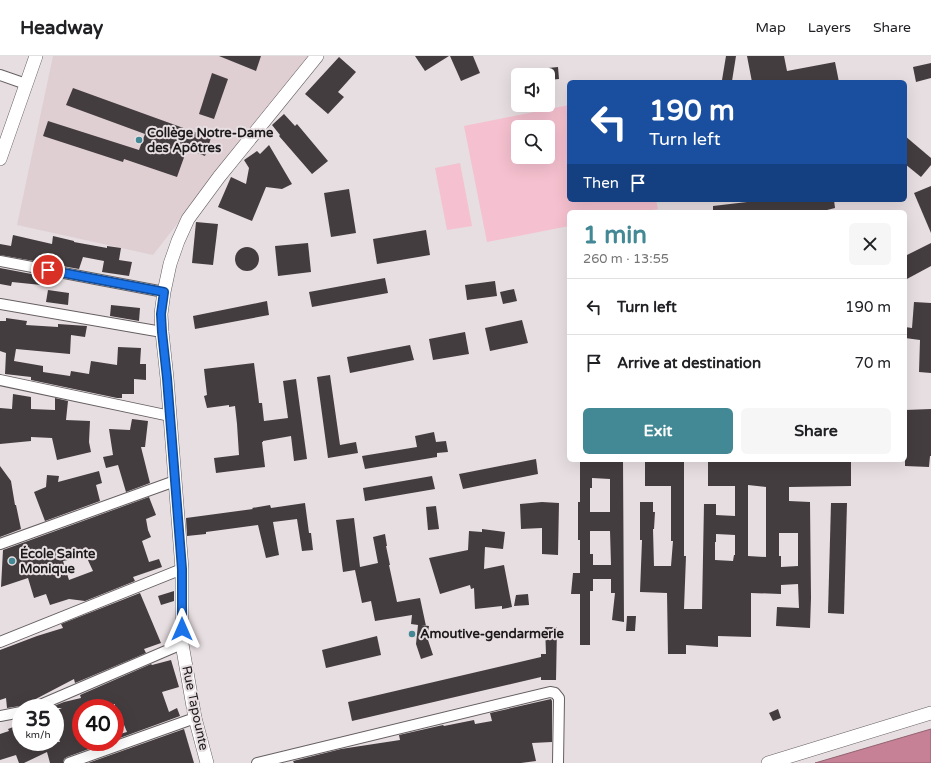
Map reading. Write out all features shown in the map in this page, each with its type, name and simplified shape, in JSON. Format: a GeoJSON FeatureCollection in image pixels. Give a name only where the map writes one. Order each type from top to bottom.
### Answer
{"type":"FeatureCollection","features":[{"type":"Feature","properties":{"kind":"street"},"geometry":{"type":"LineString","coordinates":[[0,159],[36,56]]}},
{"type":"Feature","properties":{"kind":"street","name":"Rue Tapounte"},"geometry":{"type":"LineString","coordinates":[[207,763],[195,718],[182,644],[182,569],[161,314],[164,292],[170,264],[188,219],[219,177],[317,56]]}},
{"type":"Feature","properties":{"kind":"street"},"geometry":{"type":"LineString","coordinates":[[0,75],[26,84]]}},
{"type":"Feature","properties":{"kind":"street"},"geometry":{"type":"LineString","coordinates":[[0,261],[164,292]]}},
{"type":"Feature","properties":{"kind":"street"},"geometry":{"type":"LineString","coordinates":[[0,304],[162,332]]}},
{"type":"Feature","properties":{"kind":"street"},"geometry":{"type":"LineString","coordinates":[[0,380],[170,416]]}},
{"type":"Feature","properties":{"kind":"street"},"geometry":{"type":"LineString","coordinates":[[0,544],[175,481]]}},
{"type":"Feature","properties":{"kind":"street"},"geometry":{"type":"LineString","coordinates":[[0,642],[182,569]]}},
{"type":"Feature","properties":{"kind":"street"},"geometry":{"type":"LineString","coordinates":[[54,699],[182,644]]}},
{"type":"Feature","properties":{"kind":"street"},"geometry":{"type":"LineString","coordinates":[[257,763],[550,692],[556,693],[559,698],[558,763]]}},
{"type":"Feature","properties":{"kind":"street"},"geometry":{"type":"LineString","coordinates":[[768,763],[931,713]]}},
{"type":"Feature","properties":{"kind":"street"},"geometry":{"type":"LineString","coordinates":[[0,716],[12,714]]}},
{"type":"Feature","properties":{"kind":"street"},"geometry":{"type":"LineString","coordinates":[[0,722],[12,716]]}},
{"type":"Feature","properties":{"kind":"street"},"geometry":{"type":"LineString","coordinates":[[70,763],[195,718]]}},
{"type":"Feature","properties":{"kind":"shaded area","name":"Collège Notre-Dame des Apôtres"},"geometry":{"type":"Polygon","coordinates":[[[53,56],[308,56],[153,255],[17,225],[53,56]]]}},
{"type":"Feature","properties":{"kind":"shaded area"},"geometry":{"type":"Polygon","coordinates":[[[567,105],[567,202],[656,202],[658,209],[653,210],[567,210],[567,226],[487,242],[464,126],[534,112],[555,112],[555,108],[567,105]]]}},
{"type":"Feature","properties":{"kind":"shaded area"},"geometry":{"type":"Polygon","coordinates":[[[460,163],[472,226],[447,230],[435,168],[460,163]]]}},
{"type":"Feature","properties":{"kind":"shaded area"},"geometry":{"type":"Polygon","coordinates":[[[931,729],[931,763],[815,763],[931,729]]]}},
{"type":"Feature","properties":{"kind":"building"},"geometry":{"type":"Polygon","coordinates":[[[219,56],[261,56],[256,71],[219,56]]]}},
{"type":"Feature","properties":{"kind":"building"},"geometry":{"type":"Polygon","coordinates":[[[415,56],[449,56],[425,71],[415,56]]]}},
{"type":"Feature","properties":{"kind":"building"},"geometry":{"type":"Polygon","coordinates":[[[450,56],[473,56],[480,73],[461,81],[450,56]]]}},
{"type":"Feature","properties":{"kind":"building"},"geometry":{"type":"Polygon","coordinates":[[[726,56],[736,56],[732,80],[722,80],[726,56]]]}},
{"type":"Feature","properties":{"kind":"building"},"geometry":{"type":"Polygon","coordinates":[[[747,56],[784,56],[787,71],[835,62],[839,80],[752,80],[747,56]]]}},
{"type":"Feature","properties":{"kind":"building"},"geometry":{"type":"Polygon","coordinates":[[[339,57],[356,72],[338,92],[344,97],[328,114],[305,94],[339,57]]]}},
{"type":"Feature","properties":{"kind":"building"},"geometry":{"type":"Polygon","coordinates":[[[931,63],[931,78],[916,82],[913,67],[931,63]]]}},
{"type":"Feature","properties":{"kind":"building"},"geometry":{"type":"Polygon","coordinates":[[[558,67],[559,79],[555,79],[555,68],[548,68],[558,67]]]}},
{"type":"Feature","properties":{"kind":"building"},"geometry":{"type":"Polygon","coordinates":[[[212,73],[228,79],[214,119],[199,114],[212,73]]]}},
{"type":"Feature","properties":{"kind":"building"},"geometry":{"type":"Polygon","coordinates":[[[73,88],[211,138],[205,156],[187,149],[177,177],[124,159],[123,162],[43,136],[48,121],[139,150],[145,134],[66,105],[73,88]]]}},
{"type":"Feature","properties":{"kind":"building"},"geometry":{"type":"Polygon","coordinates":[[[284,114],[295,126],[297,124],[328,161],[312,174],[279,136],[280,135],[272,125],[284,114]]]}},
{"type":"Feature","properties":{"kind":"building"},"geometry":{"type":"Polygon","coordinates":[[[907,138],[931,158],[931,165],[921,177],[907,166],[907,138]]]}},
{"type":"Feature","properties":{"kind":"building"},"geometry":{"type":"Polygon","coordinates":[[[269,145],[292,184],[282,189],[266,187],[252,221],[218,207],[231,177],[246,184],[249,168],[244,160],[257,151],[260,154],[269,145]]]}},
{"type":"Feature","properties":{"kind":"building"},"geometry":{"type":"Polygon","coordinates":[[[931,186],[931,233],[914,193],[931,186]]]}},
{"type":"Feature","properties":{"kind":"building"},"geometry":{"type":"Polygon","coordinates":[[[349,189],[356,233],[331,237],[324,193],[349,189]]]}},
{"type":"Feature","properties":{"kind":"building"},"geometry":{"type":"Polygon","coordinates":[[[747,202],[834,202],[835,208],[827,210],[713,210],[713,206],[747,202]]]}},
{"type":"Feature","properties":{"kind":"building"},"geometry":{"type":"Polygon","coordinates":[[[196,222],[218,224],[213,265],[192,263],[196,222]]]}},
{"type":"Feature","properties":{"kind":"building"},"geometry":{"type":"Polygon","coordinates":[[[426,230],[430,255],[377,264],[373,239],[426,230]]]}},
{"type":"Feature","properties":{"kind":"building"},"geometry":{"type":"Polygon","coordinates":[[[13,235],[52,244],[53,236],[74,242],[107,248],[107,246],[121,248],[119,260],[132,262],[129,276],[102,272],[104,261],[83,257],[79,269],[0,255],[0,244],[11,246],[13,235]]]}},
{"type":"Feature","properties":{"kind":"building"},"geometry":{"type":"Polygon","coordinates":[[[308,243],[311,272],[278,276],[275,246],[308,243]]]}},
{"type":"Feature","properties":{"kind":"building"},"geometry":{"type":"Polygon","coordinates":[[[931,243],[931,266],[907,279],[907,255],[931,243]]]}},
{"type":"Feature","properties":{"kind":"building"},"geometry":{"type":"Polygon","coordinates":[[[247,247],[256,250],[259,259],[256,268],[247,271],[238,268],[235,259],[238,250],[247,247]]]}},
{"type":"Feature","properties":{"kind":"building"},"geometry":{"type":"Polygon","coordinates":[[[0,268],[42,276],[41,285],[12,282],[11,286],[0,284],[0,268]]]}},
{"type":"Feature","properties":{"kind":"building"},"geometry":{"type":"Polygon","coordinates":[[[385,278],[388,293],[312,307],[309,292],[385,278]]]}},
{"type":"Feature","properties":{"kind":"building"},"geometry":{"type":"Polygon","coordinates":[[[495,281],[497,296],[467,300],[465,285],[495,281]]]}},
{"type":"Feature","properties":{"kind":"building"},"geometry":{"type":"Polygon","coordinates":[[[514,289],[517,301],[503,304],[500,292],[514,289]]]}},
{"type":"Feature","properties":{"kind":"building"},"geometry":{"type":"Polygon","coordinates":[[[48,290],[69,293],[68,305],[46,302],[48,290]]]}},
{"type":"Feature","properties":{"kind":"building"},"geometry":{"type":"Polygon","coordinates":[[[267,301],[269,315],[195,329],[193,316],[267,301]]]}},
{"type":"Feature","properties":{"kind":"building"},"geometry":{"type":"Polygon","coordinates":[[[914,302],[931,303],[931,373],[919,372],[920,340],[907,338],[907,327],[912,328],[914,302]]]}},
{"type":"Feature","properties":{"kind":"building"},"geometry":{"type":"Polygon","coordinates":[[[111,305],[140,308],[139,321],[110,316],[111,305]]]}},
{"type":"Feature","properties":{"kind":"building"},"geometry":{"type":"Polygon","coordinates":[[[6,318],[27,321],[26,325],[58,327],[58,324],[87,326],[85,337],[71,335],[70,354],[16,349],[14,361],[43,366],[43,372],[70,376],[71,371],[89,374],[91,361],[117,365],[118,347],[141,348],[140,364],[146,364],[146,380],[134,379],[134,394],[122,394],[122,398],[117,398],[31,380],[31,377],[5,374],[6,353],[0,351],[0,321],[6,321],[6,318]]]}},
{"type":"Feature","properties":{"kind":"building"},"geometry":{"type":"Polygon","coordinates":[[[522,320],[528,343],[490,351],[485,328],[522,320]]]}},
{"type":"Feature","properties":{"kind":"building"},"geometry":{"type":"Polygon","coordinates":[[[465,332],[469,354],[433,360],[429,339],[465,332]]]}},
{"type":"Feature","properties":{"kind":"building"},"geometry":{"type":"Polygon","coordinates":[[[410,345],[414,360],[350,373],[347,357],[410,345]]]}},
{"type":"Feature","properties":{"kind":"building"},"geometry":{"type":"Polygon","coordinates":[[[254,363],[259,403],[262,403],[264,421],[288,418],[283,381],[296,379],[307,459],[294,461],[291,436],[262,442],[265,467],[216,473],[214,458],[239,455],[235,406],[229,407],[229,405],[207,408],[204,396],[207,395],[204,369],[254,363]]]}},
{"type":"Feature","properties":{"kind":"building"},"geometry":{"type":"Polygon","coordinates":[[[330,375],[340,445],[356,442],[358,453],[328,458],[317,377],[330,375]]]}},
{"type":"Feature","properties":{"kind":"building"},"geometry":{"type":"Polygon","coordinates":[[[13,394],[31,397],[31,409],[55,410],[55,398],[68,401],[66,420],[90,421],[89,442],[91,452],[57,460],[52,438],[31,437],[31,441],[0,444],[0,408],[12,409],[13,394]]]}},
{"type":"Feature","properties":{"kind":"building"},"geometry":{"type":"Polygon","coordinates":[[[931,409],[931,456],[929,467],[905,466],[905,462],[907,462],[907,410],[931,409]]]}},
{"type":"Feature","properties":{"kind":"building"},"geometry":{"type":"Polygon","coordinates":[[[132,419],[148,421],[145,447],[141,447],[150,483],[126,492],[118,465],[106,468],[103,457],[113,455],[109,429],[130,430],[132,419]]]}},
{"type":"Feature","properties":{"kind":"building"},"geometry":{"type":"Polygon","coordinates":[[[434,432],[436,442],[446,441],[448,452],[437,453],[437,457],[365,469],[362,456],[417,447],[415,436],[434,432]]]}},
{"type":"Feature","properties":{"kind":"building"},"geometry":{"type":"Polygon","coordinates":[[[536,459],[538,474],[463,489],[459,474],[536,459]]]}},
{"type":"Feature","properties":{"kind":"building"},"geometry":{"type":"Polygon","coordinates":[[[580,462],[623,462],[624,622],[612,620],[615,593],[611,593],[611,579],[593,579],[593,591],[590,591],[590,645],[580,645],[580,594],[571,594],[573,573],[580,573],[578,502],[580,502],[580,462]],[[592,478],[592,488],[590,488],[590,512],[610,512],[610,479],[592,478]],[[590,531],[590,554],[593,554],[593,565],[611,565],[610,531],[590,531]]]}},
{"type":"Feature","properties":{"kind":"building"},"geometry":{"type":"Polygon","coordinates":[[[645,462],[684,462],[684,556],[686,556],[684,609],[702,609],[704,504],[716,504],[716,515],[735,516],[735,486],[708,486],[708,462],[851,462],[851,486],[789,487],[789,501],[810,502],[810,628],[776,626],[777,607],[799,608],[798,584],[781,585],[781,594],[751,593],[751,637],[718,636],[718,647],[686,645],[686,654],[668,654],[667,593],[640,592],[642,540],[640,540],[640,502],[653,502],[653,512],[655,512],[653,529],[654,566],[671,566],[673,541],[671,541],[671,486],[645,486],[645,462]],[[748,485],[748,556],[766,557],[766,487],[748,485]],[[779,533],[779,556],[781,556],[781,567],[798,566],[798,533],[779,533]],[[716,534],[715,560],[733,561],[735,555],[735,535],[716,534]]]}},
{"type":"Feature","properties":{"kind":"building"},"geometry":{"type":"Polygon","coordinates":[[[0,466],[11,481],[21,529],[0,537],[0,466]]]}},
{"type":"Feature","properties":{"kind":"building"},"geometry":{"type":"Polygon","coordinates":[[[99,471],[102,483],[96,485],[100,501],[45,521],[34,492],[46,487],[47,475],[59,476],[58,482],[99,471]]]}},
{"type":"Feature","properties":{"kind":"building"},"geometry":{"type":"Polygon","coordinates":[[[432,476],[435,489],[365,501],[363,488],[432,476]]]}},
{"type":"Feature","properties":{"kind":"building"},"geometry":{"type":"Polygon","coordinates":[[[149,497],[156,515],[146,519],[151,537],[142,541],[149,562],[159,559],[162,567],[133,577],[135,581],[85,601],[69,599],[50,605],[46,594],[34,598],[28,578],[1,587],[3,550],[149,497]],[[86,556],[63,561],[69,580],[93,571],[86,556]]]}},
{"type":"Feature","properties":{"kind":"building"},"geometry":{"type":"Polygon","coordinates":[[[542,502],[559,503],[558,555],[542,554],[542,528],[521,529],[520,504],[542,502]]]}},
{"type":"Feature","properties":{"kind":"building"},"geometry":{"type":"Polygon","coordinates":[[[305,503],[313,550],[302,551],[297,519],[273,522],[279,555],[266,558],[258,525],[187,536],[186,518],[253,509],[252,508],[270,505],[271,508],[305,503]]]}},
{"type":"Feature","properties":{"kind":"building"},"geometry":{"type":"Polygon","coordinates":[[[831,503],[847,503],[844,614],[828,613],[831,503]]]}},
{"type":"Feature","properties":{"kind":"building"},"geometry":{"type":"Polygon","coordinates":[[[436,506],[439,529],[428,530],[426,507],[436,506]]]}},
{"type":"Feature","properties":{"kind":"building"},"geometry":{"type":"Polygon","coordinates":[[[354,518],[360,567],[378,563],[373,537],[385,534],[389,565],[397,602],[420,598],[426,626],[429,626],[427,637],[433,655],[421,659],[416,644],[418,625],[411,624],[412,615],[375,621],[371,601],[362,603],[355,570],[343,572],[336,520],[354,518]]]}},
{"type":"Feature","properties":{"kind":"building"},"geometry":{"type":"Polygon","coordinates":[[[482,529],[505,532],[503,549],[485,547],[484,569],[504,565],[512,607],[502,609],[502,606],[475,609],[474,588],[471,589],[470,585],[440,594],[429,558],[468,550],[469,531],[482,532],[482,529]]]}},
{"type":"Feature","properties":{"kind":"building"},"geometry":{"type":"Polygon","coordinates":[[[174,591],[174,601],[161,605],[158,596],[174,591]]]}},
{"type":"Feature","properties":{"kind":"building"},"geometry":{"type":"Polygon","coordinates":[[[140,593],[161,643],[144,649],[146,653],[75,683],[74,679],[36,699],[12,699],[12,707],[7,708],[6,698],[0,700],[0,650],[63,628],[61,624],[140,593]]]}},
{"type":"Feature","properties":{"kind":"building"},"geometry":{"type":"Polygon","coordinates":[[[528,594],[529,605],[514,606],[516,595],[528,594]]]}},
{"type":"Feature","properties":{"kind":"building"},"geometry":{"type":"Polygon","coordinates":[[[627,616],[636,616],[635,631],[626,631],[627,616]]]}},
{"type":"Feature","properties":{"kind":"building"},"geometry":{"type":"Polygon","coordinates":[[[545,627],[557,627],[556,680],[541,680],[541,677],[352,721],[348,702],[541,657],[541,654],[546,654],[545,627]]]}},
{"type":"Feature","properties":{"kind":"building"},"geometry":{"type":"Polygon","coordinates":[[[377,636],[381,655],[326,668],[322,650],[377,636]]]}},
{"type":"Feature","properties":{"kind":"building"},"geometry":{"type":"Polygon","coordinates":[[[171,660],[179,687],[162,692],[169,712],[177,708],[180,716],[124,736],[124,733],[127,732],[124,725],[124,699],[77,699],[81,698],[80,695],[151,664],[171,660]]]}},
{"type":"Feature","properties":{"kind":"building"},"geometry":{"type":"Polygon","coordinates":[[[551,699],[552,742],[532,743],[536,761],[521,763],[294,763],[293,761],[341,749],[400,740],[399,735],[443,725],[474,720],[475,724],[492,721],[490,713],[551,699]]]}},
{"type":"Feature","properties":{"kind":"building"},"geometry":{"type":"Polygon","coordinates":[[[72,700],[72,751],[83,751],[67,757],[64,759],[63,763],[50,763],[47,752],[24,763],[19,763],[16,755],[0,760],[0,734],[9,731],[8,729],[12,727],[12,751],[64,751],[64,702],[72,700]]]}},
{"type":"Feature","properties":{"kind":"building"},"geometry":{"type":"Polygon","coordinates":[[[778,709],[781,718],[773,721],[769,713],[778,709]]]}},
{"type":"Feature","properties":{"kind":"building"},"geometry":{"type":"Polygon","coordinates":[[[184,729],[194,763],[88,763],[184,729]]]}},
{"type":"Feature","properties":{"kind":"place","name":"Collège Notre-Dame des Apôtres"},"geometry":{"type":"Point","coordinates":[139,140]}},
{"type":"Feature","properties":{"kind":"place","name":"École Sainte Monique"},"geometry":{"type":"Point","coordinates":[12,561]}},
{"type":"Feature","properties":{"kind":"place","name":"Amoutive-gendarmerie"},"geometry":{"type":"Point","coordinates":[412,634]}},
{"type":"Feature","properties":{"kind":"route"},"geometry":{"type":"LineString","coordinates":[[48,270],[164,292],[161,314],[182,569],[182,629]]}}]}
